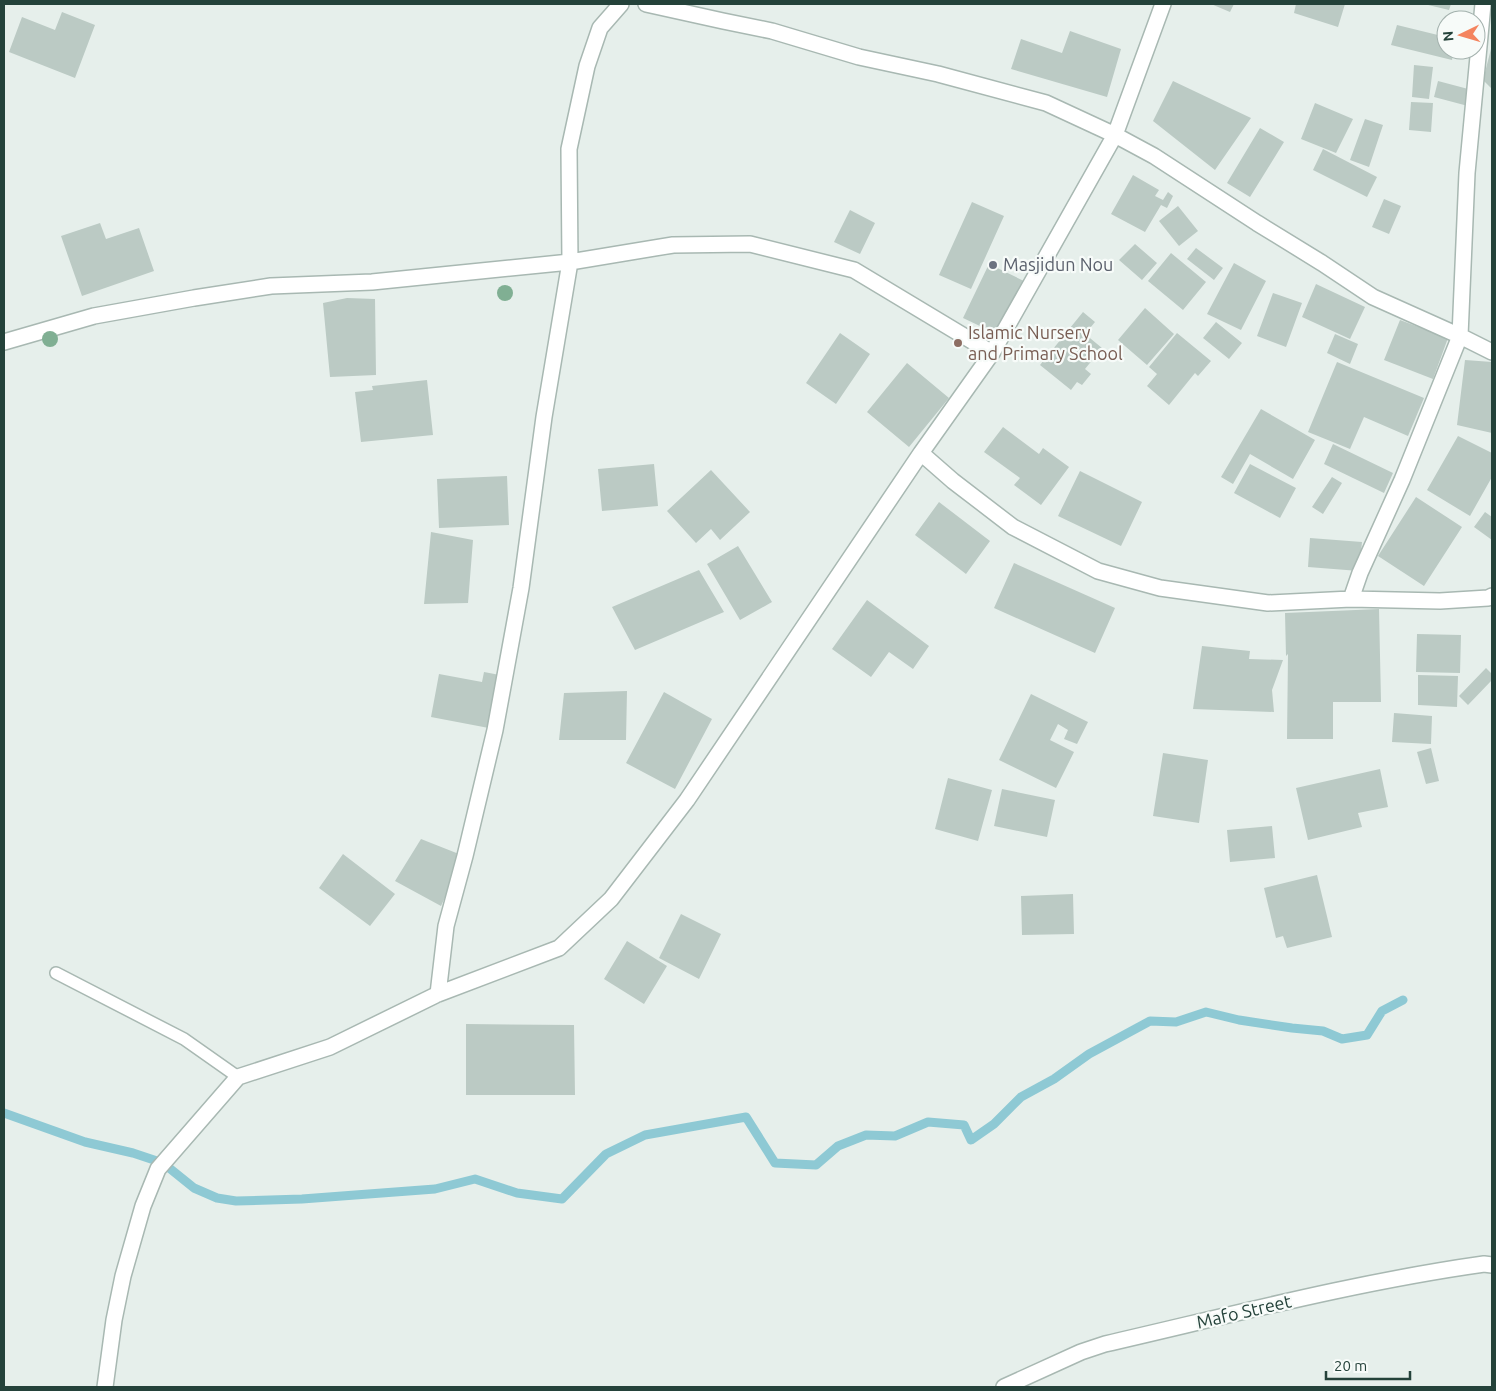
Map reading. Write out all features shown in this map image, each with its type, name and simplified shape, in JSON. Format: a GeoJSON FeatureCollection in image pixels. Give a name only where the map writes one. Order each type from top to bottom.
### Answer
{"type":"FeatureCollection","features":[{"type":"Feature","properties":{"kind":"street"},"geometry":{"type":"LineString","coordinates":[[438,994],[446,926],[495,730],[521,588],[544,417],[570,262],[569,149],[587,66],[600,28],[621,4]]}},
{"type":"Feature","properties":{"kind":"street"},"geometry":{"type":"LineString","coordinates":[[646,4],[772,31],[859,57],[938,74],[1046,103],[1116,135],[1154,156],[1374,297],[1492,352]]}},
{"type":"Feature","properties":{"kind":"street"},"geometry":{"type":"LineString","coordinates":[[105,1387],[114,1320],[123,1276],[143,1206],[158,1169],[238,1077],[330,1047],[438,994],[558,948],[611,899],[687,800],[921,453],[992,353],[1116,135],[1162,4]]}},
{"type":"Feature","properties":{"kind":"street"},"geometry":{"type":"LineString","coordinates":[[1351,599],[1360,573],[1402,480],[1460,336],[1467,173],[1483,4]]}},
{"type":"Feature","properties":{"kind":"street"},"geometry":{"type":"LineString","coordinates":[[4,342],[94,316],[271,286],[372,282],[570,262],[673,245],[750,244],[854,270],[992,353]]}},
{"type":"Feature","properties":{"kind":"street"},"geometry":{"type":"LineString","coordinates":[[921,453],[953,481],[1013,527],[1098,571],[1160,588],[1268,604],[1351,599],[1440,601],[1488,598],[1492,596]]}},
{"type":"Feature","properties":{"kind":"street","name":"Mafo Street"},"geometry":{"type":"LineString","coordinates":[[1004,1387],[1081,1352],[1105,1344],[1351,1287],[1426,1272],[1484,1264],[1492,1265]]}},
{"type":"Feature","properties":{"kind":"lane"},"geometry":{"type":"LineString","coordinates":[[56,973],[184,1039],[238,1077]]}},
{"type":"Feature","properties":{"kind":"building"},"geometry":{"type":"Polygon","coordinates":[[[1211,4],[1234,4],[1230,12],[1211,4]]]}},
{"type":"Feature","properties":{"kind":"building"},"geometry":{"type":"Polygon","coordinates":[[[1296,4],[1345,4],[1338,27],[1294,13],[1296,4]]]}},
{"type":"Feature","properties":{"kind":"building"},"geometry":{"type":"Polygon","coordinates":[[[1424,4],[1451,4],[1449,10],[1424,4]]]}},
{"type":"Feature","properties":{"kind":"building"},"geometry":{"type":"Polygon","coordinates":[[[62,12],[95,25],[75,78],[9,52],[22,17],[55,30],[62,12]]]}},
{"type":"Feature","properties":{"kind":"building"},"geometry":{"type":"Polygon","coordinates":[[[1397,25],[1436,35],[1436,56],[1391,45],[1397,25]]]}},
{"type":"Feature","properties":{"kind":"building"},"geometry":{"type":"Polygon","coordinates":[[[1070,31],[1121,49],[1107,97],[1011,69],[1021,39],[1062,53],[1070,31]]]}},
{"type":"Feature","properties":{"kind":"building"},"geometry":{"type":"Polygon","coordinates":[[[1492,45],[1492,89],[1483,80],[1492,45]]]}},
{"type":"Feature","properties":{"kind":"building"},"geometry":{"type":"Polygon","coordinates":[[[1414,65],[1433,67],[1429,99],[1412,97],[1414,65]]]}},
{"type":"Feature","properties":{"kind":"building"},"geometry":{"type":"Polygon","coordinates":[[[1173,81],[1251,118],[1215,170],[1153,121],[1173,81]]]}},
{"type":"Feature","properties":{"kind":"building"},"geometry":{"type":"Polygon","coordinates":[[[1438,81],[1472,90],[1468,106],[1434,97],[1438,81]]]}},
{"type":"Feature","properties":{"kind":"building"},"geometry":{"type":"Polygon","coordinates":[[[1411,102],[1433,103],[1431,132],[1409,130],[1411,102]]]}},
{"type":"Feature","properties":{"kind":"building"},"geometry":{"type":"Polygon","coordinates":[[[1315,103],[1353,119],[1336,153],[1301,139],[1315,103]]]}},
{"type":"Feature","properties":{"kind":"building"},"geometry":{"type":"Polygon","coordinates":[[[1365,119],[1383,125],[1369,167],[1350,160],[1365,119]]]}},
{"type":"Feature","properties":{"kind":"building"},"geometry":{"type":"Polygon","coordinates":[[[1260,128],[1284,142],[1250,197],[1227,183],[1260,128]]]}},
{"type":"Feature","properties":{"kind":"building"},"geometry":{"type":"Polygon","coordinates":[[[1323,149],[1377,177],[1367,197],[1313,170],[1323,149]]]}},
{"type":"Feature","properties":{"kind":"building"},"geometry":{"type":"Polygon","coordinates":[[[1133,175],[1159,190],[1155,196],[1163,200],[1168,192],[1173,196],[1167,208],[1161,205],[1145,232],[1111,214],[1133,175]]]}},
{"type":"Feature","properties":{"kind":"building"},"geometry":{"type":"Polygon","coordinates":[[[1384,199],[1401,206],[1389,234],[1372,227],[1384,199]]]}},
{"type":"Feature","properties":{"kind":"building"},"geometry":{"type":"Polygon","coordinates":[[[972,202],[1004,216],[971,289],[939,275],[972,202]]]}},
{"type":"Feature","properties":{"kind":"building"},"geometry":{"type":"Polygon","coordinates":[[[1178,206],[1198,231],[1179,246],[1159,221],[1178,206]]]}},
{"type":"Feature","properties":{"kind":"building"},"geometry":{"type":"Polygon","coordinates":[[[850,210],[875,223],[860,254],[834,242],[850,210]]]}},
{"type":"Feature","properties":{"kind":"building"},"geometry":{"type":"Polygon","coordinates":[[[100,223],[106,239],[139,228],[154,271],[82,296],[61,236],[100,223]]]}},
{"type":"Feature","properties":{"kind":"building"},"geometry":{"type":"Polygon","coordinates":[[[1135,244],[1157,263],[1142,280],[1119,260],[1135,244]]]}},
{"type":"Feature","properties":{"kind":"building"},"geometry":{"type":"Polygon","coordinates":[[[1196,248],[1223,268],[1214,280],[1187,259],[1196,248]]]}},
{"type":"Feature","properties":{"kind":"building"},"geometry":{"type":"Polygon","coordinates":[[[1171,253],[1206,282],[1183,310],[1148,281],[1171,253]]]}},
{"type":"Feature","properties":{"kind":"building"},"geometry":{"type":"Polygon","coordinates":[[[1234,263],[1266,281],[1241,330],[1207,314],[1234,263]]]}},
{"type":"Feature","properties":{"kind":"building"},"geometry":{"type":"Polygon","coordinates":[[[989,264],[1026,282],[1001,336],[963,318],[989,264]]]}},
{"type":"Feature","properties":{"kind":"building"},"geometry":{"type":"Polygon","coordinates":[[[1316,284],[1365,307],[1350,339],[1302,317],[1316,284]]]}},
{"type":"Feature","properties":{"kind":"building"},"geometry":{"type":"Polygon","coordinates":[[[1273,293],[1302,303],[1286,347],[1257,336],[1273,293]]]}},
{"type":"Feature","properties":{"kind":"building"},"geometry":{"type":"Polygon","coordinates":[[[347,298],[375,299],[376,375],[330,377],[323,303],[347,298]]]}},
{"type":"Feature","properties":{"kind":"building"},"geometry":{"type":"Polygon","coordinates":[[[1145,308],[1174,334],[1147,365],[1118,340],[1145,308]]]}},
{"type":"Feature","properties":{"kind":"building"},"geometry":{"type":"Polygon","coordinates":[[[1083,312],[1095,322],[1085,334],[1102,348],[1085,369],[1091,374],[1082,385],[1077,382],[1071,390],[1040,365],[1083,312]]]}},
{"type":"Feature","properties":{"kind":"building"},"geometry":{"type":"Polygon","coordinates":[[[1400,320],[1448,338],[1433,379],[1384,360],[1400,320]]]}},
{"type":"Feature","properties":{"kind":"building"},"geometry":{"type":"Polygon","coordinates":[[[1216,322],[1242,343],[1229,359],[1203,338],[1216,322]]]}},
{"type":"Feature","properties":{"kind":"building"},"geometry":{"type":"Polygon","coordinates":[[[840,333],[870,354],[836,404],[806,383],[840,333]]]}},
{"type":"Feature","properties":{"kind":"building"},"geometry":{"type":"Polygon","coordinates":[[[1177,333],[1211,361],[1198,376],[1195,373],[1169,405],[1147,386],[1157,374],[1149,367],[1177,333]]]}},
{"type":"Feature","properties":{"kind":"building"},"geometry":{"type":"Polygon","coordinates":[[[1335,334],[1358,344],[1350,364],[1327,353],[1335,334]]]}},
{"type":"Feature","properties":{"kind":"building"},"geometry":{"type":"Polygon","coordinates":[[[1465,360],[1492,362],[1492,433],[1457,425],[1465,360]]]}},
{"type":"Feature","properties":{"kind":"building"},"geometry":{"type":"Polygon","coordinates":[[[1337,362],[1424,398],[1408,436],[1364,417],[1350,449],[1308,432],[1337,362]]]}},
{"type":"Feature","properties":{"kind":"building"},"geometry":{"type":"Polygon","coordinates":[[[907,363],[949,398],[909,447],[867,412],[907,363]]]}},
{"type":"Feature","properties":{"kind":"building"},"geometry":{"type":"Polygon","coordinates":[[[427,380],[433,435],[361,442],[355,392],[373,390],[372,386],[427,380]]]}},
{"type":"Feature","properties":{"kind":"building"},"geometry":{"type":"Polygon","coordinates":[[[1261,409],[1315,440],[1293,479],[1250,454],[1233,484],[1221,477],[1261,409]]]}},
{"type":"Feature","properties":{"kind":"building"},"geometry":{"type":"Polygon","coordinates":[[[1003,427],[1039,454],[1043,448],[1069,467],[1041,505],[1014,485],[1020,478],[984,452],[1003,427]]]}},
{"type":"Feature","properties":{"kind":"building"},"geometry":{"type":"Polygon","coordinates":[[[1458,436],[1492,453],[1492,477],[1470,516],[1427,490],[1458,436]]]}},
{"type":"Feature","properties":{"kind":"building"},"geometry":{"type":"Polygon","coordinates":[[[1333,444],[1393,473],[1384,493],[1324,464],[1333,444]]]}},
{"type":"Feature","properties":{"kind":"building"},"geometry":{"type":"Polygon","coordinates":[[[654,464],[658,506],[602,511],[598,469],[654,464]]]}},
{"type":"Feature","properties":{"kind":"building"},"geometry":{"type":"Polygon","coordinates":[[[1250,464],[1296,488],[1280,518],[1234,493],[1250,464]]]}},
{"type":"Feature","properties":{"kind":"building"},"geometry":{"type":"Polygon","coordinates":[[[711,470],[750,512],[720,540],[711,529],[696,543],[667,511],[711,470]]]}},
{"type":"Feature","properties":{"kind":"building"},"geometry":{"type":"Polygon","coordinates":[[[1080,471],[1142,502],[1121,546],[1058,516],[1080,471]]]}},
{"type":"Feature","properties":{"kind":"building"},"geometry":{"type":"Polygon","coordinates":[[[507,476],[509,525],[439,528],[437,479],[507,476]]]}},
{"type":"Feature","properties":{"kind":"building"},"geometry":{"type":"Polygon","coordinates":[[[1332,477],[1342,483],[1323,514],[1312,507],[1332,477]]]}},
{"type":"Feature","properties":{"kind":"building"},"geometry":{"type":"Polygon","coordinates":[[[1416,497],[1462,527],[1424,586],[1378,556],[1416,497]]]}},
{"type":"Feature","properties":{"kind":"building"},"geometry":{"type":"Polygon","coordinates":[[[939,502],[990,541],[966,574],[915,535],[939,502]]]}},
{"type":"Feature","properties":{"kind":"building"},"geometry":{"type":"Polygon","coordinates":[[[1485,512],[1492,517],[1492,540],[1474,527],[1485,512]]]}},
{"type":"Feature","properties":{"kind":"building"},"geometry":{"type":"Polygon","coordinates":[[[431,532],[473,540],[468,603],[424,604],[431,532]]]}},
{"type":"Feature","properties":{"kind":"building"},"geometry":{"type":"Polygon","coordinates":[[[1310,538],[1362,542],[1359,571],[1308,567],[1310,538]]]}},
{"type":"Feature","properties":{"kind":"building"},"geometry":{"type":"Polygon","coordinates":[[[738,546],[772,602],[740,620],[707,564],[738,546]]]}},
{"type":"Feature","properties":{"kind":"building"},"geometry":{"type":"Polygon","coordinates":[[[1014,563],[1115,608],[1095,653],[994,608],[1014,563]]]}},
{"type":"Feature","properties":{"kind":"building"},"geometry":{"type":"Polygon","coordinates":[[[699,570],[724,612],[635,650],[612,607],[699,570]]]}},
{"type":"Feature","properties":{"kind":"building"},"geometry":{"type":"Polygon","coordinates":[[[867,600],[929,646],[913,669],[889,652],[871,677],[832,649],[867,600]]]}},
{"type":"Feature","properties":{"kind":"building"},"geometry":{"type":"Polygon","coordinates":[[[1379,609],[1381,702],[1333,702],[1333,739],[1287,739],[1288,654],[1286,656],[1285,613],[1379,609]]]}},
{"type":"Feature","properties":{"kind":"building"},"geometry":{"type":"Polygon","coordinates":[[[1417,634],[1461,635],[1460,673],[1416,672],[1417,634]]]}},
{"type":"Feature","properties":{"kind":"building"},"geometry":{"type":"Polygon","coordinates":[[[1202,646],[1250,651],[1249,659],[1283,660],[1272,690],[1274,712],[1193,709],[1202,646]]]}},
{"type":"Feature","properties":{"kind":"building"},"geometry":{"type":"Polygon","coordinates":[[[1486,668],[1492,674],[1492,680],[1468,705],[1459,696],[1486,668]]]}},
{"type":"Feature","properties":{"kind":"building"},"geometry":{"type":"Polygon","coordinates":[[[484,672],[505,676],[494,729],[431,717],[439,674],[482,682],[484,672]]]}},
{"type":"Feature","properties":{"kind":"building"},"geometry":{"type":"Polygon","coordinates":[[[1418,675],[1458,676],[1457,707],[1418,705],[1418,675]]]}},
{"type":"Feature","properties":{"kind":"building"},"geometry":{"type":"Polygon","coordinates":[[[627,691],[626,740],[559,740],[564,693],[627,691]]]}},
{"type":"Feature","properties":{"kind":"building"},"geometry":{"type":"Polygon","coordinates":[[[664,692],[712,719],[675,789],[626,763],[664,692]]]}},
{"type":"Feature","properties":{"kind":"building"},"geometry":{"type":"Polygon","coordinates":[[[1031,694],[1088,722],[1077,744],[1064,739],[1068,730],[1058,724],[1050,740],[1074,752],[1056,788],[999,760],[1031,694]]]}},
{"type":"Feature","properties":{"kind":"building"},"geometry":{"type":"Polygon","coordinates":[[[1394,713],[1432,716],[1431,744],[1392,742],[1394,713]]]}},
{"type":"Feature","properties":{"kind":"building"},"geometry":{"type":"Polygon","coordinates":[[[1431,748],[1439,781],[1426,784],[1417,752],[1431,748]]]}},
{"type":"Feature","properties":{"kind":"building"},"geometry":{"type":"Polygon","coordinates":[[[1163,753],[1208,760],[1199,823],[1153,816],[1163,753]]]}},
{"type":"Feature","properties":{"kind":"building"},"geometry":{"type":"Polygon","coordinates":[[[1380,769],[1388,807],[1358,813],[1362,827],[1308,840],[1296,788],[1380,769]]]}},
{"type":"Feature","properties":{"kind":"building"},"geometry":{"type":"Polygon","coordinates":[[[948,778],[992,790],[978,841],[935,829],[948,778]]]}},
{"type":"Feature","properties":{"kind":"building"},"geometry":{"type":"Polygon","coordinates":[[[1002,789],[1055,800],[1047,837],[994,826],[1002,789]]]}},
{"type":"Feature","properties":{"kind":"building"},"geometry":{"type":"Polygon","coordinates":[[[1272,826],[1275,858],[1230,862],[1227,830],[1272,826]]]}},
{"type":"Feature","properties":{"kind":"building"},"geometry":{"type":"Polygon","coordinates":[[[421,839],[464,856],[441,906],[395,881],[421,839]]]}},
{"type":"Feature","properties":{"kind":"building"},"geometry":{"type":"Polygon","coordinates":[[[343,854],[395,894],[370,926],[319,888],[343,854]]]}},
{"type":"Feature","properties":{"kind":"building"},"geometry":{"type":"Polygon","coordinates":[[[1317,875],[1332,937],[1287,948],[1283,936],[1276,938],[1264,888],[1317,875]]]}},
{"type":"Feature","properties":{"kind":"building"},"geometry":{"type":"Polygon","coordinates":[[[1073,894],[1074,934],[1022,935],[1021,896],[1073,894]]]}},
{"type":"Feature","properties":{"kind":"building"},"geometry":{"type":"Polygon","coordinates":[[[681,914],[721,934],[699,979],[659,958],[681,914]]]}},
{"type":"Feature","properties":{"kind":"building"},"geometry":{"type":"Polygon","coordinates":[[[627,941],[667,966],[644,1004],[604,979],[627,941]]]}},
{"type":"Feature","properties":{"kind":"building"},"geometry":{"type":"Polygon","coordinates":[[[466,1024],[574,1025],[575,1095],[466,1095],[466,1024]]]}},
{"type":"Feature","properties":{"kind":"waterway"},"geometry":{"type":"LineString","coordinates":[[4,1113],[85,1142],[133,1153],[163,1163],[194,1188],[217,1198],[236,1201],[302,1199],[435,1189],[475,1179],[517,1193],[562,1199],[606,1154],[645,1135],[746,1117],[775,1163],[816,1165],[838,1146],[866,1135],[895,1136],[928,1122],[964,1125],[971,1140],[994,1124],[1021,1097],[1054,1079],[1089,1054],[1150,1021],[1176,1022],[1206,1012],[1239,1020],[1323,1031],[1342,1039],[1367,1035],[1382,1011],[1403,1000]]}},
{"type":"Feature","properties":{"kind":"place","name":"Masjidun Nou"},"geometry":{"type":"Point","coordinates":[993,265]}},
{"type":"Feature","properties":{"kind":"place","name":"Islamic Nursery and Primary School"},"geometry":{"type":"Point","coordinates":[958,343]}}]}
